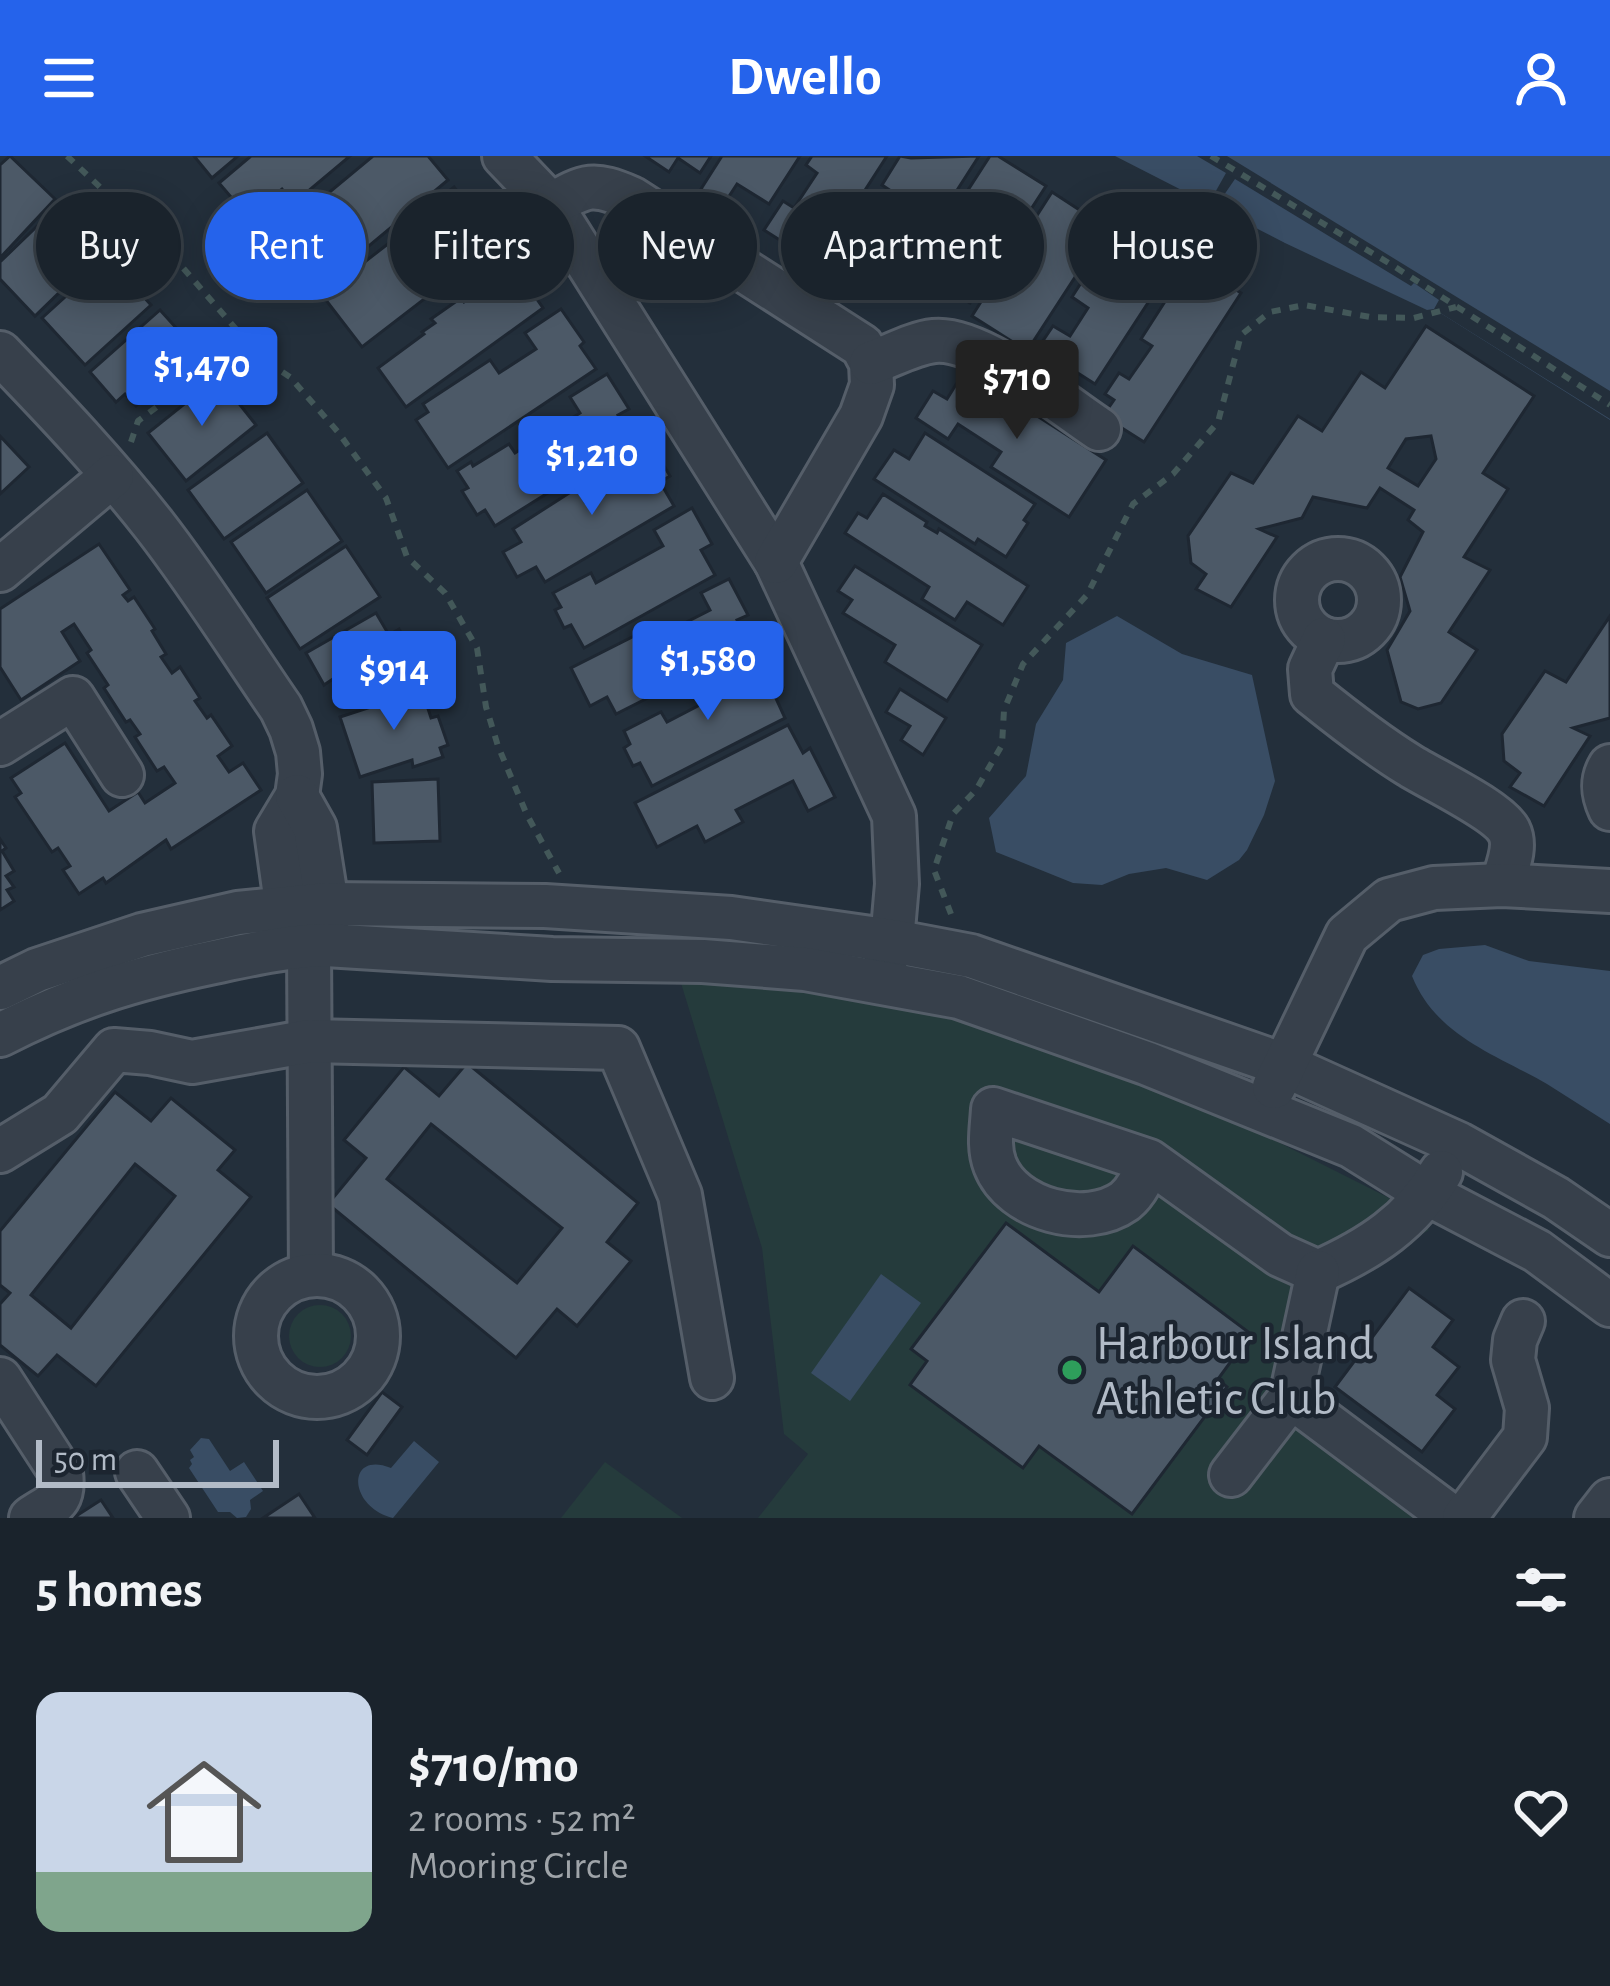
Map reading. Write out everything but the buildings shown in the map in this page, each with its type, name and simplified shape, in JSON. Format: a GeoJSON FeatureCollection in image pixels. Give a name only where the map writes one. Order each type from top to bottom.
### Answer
{"type":"FeatureCollection","features":[{"type":"Feature","properties":{"kind":"street"},"geometry":{"type":"LineString","coordinates":[[504,156],[539,192]]}},
{"type":"Feature","properties":{"kind":"street"},"geometry":{"type":"LineString","coordinates":[[574,192],[602,186],[631,198],[862,346],[872,363],[872,385],[861,416],[776,562]]}},
{"type":"Feature","properties":{"kind":"street"},"geometry":{"type":"LineString","coordinates":[[574,241],[776,562],[894,816],[897,884],[892,941],[878,981]]}},
{"type":"Feature","properties":{"kind":"street"},"geometry":{"type":"LineString","coordinates":[[872,363],[934,341],[967,345],[1099,429]]}},
{"type":"Feature","properties":{"kind":"street"},"geometry":{"type":"LineString","coordinates":[[0,353],[153,525],[195,580],[291,729],[300,774],[297,796],[315,828],[309,930],[311,1275]]}},
{"type":"Feature","properties":{"kind":"street"},"geometry":{"type":"LineString","coordinates":[[0,570],[112,476]]}},
{"type":"Feature","properties":{"kind":"street"},"geometry":{"type":"LineString","coordinates":[[1324,639],[1310,669],[1312,694],[1376,744],[1507,827],[1513,845],[1502,885]]}},
{"type":"Feature","properties":{"kind":"street"},"geometry":{"type":"LineString","coordinates":[[0,744],[73,698],[122,775]]}},
{"type":"Feature","properties":{"kind":"street"},"geometry":{"type":"LineString","coordinates":[[1610,766],[1604,783],[1610,809]]}},
{"type":"Feature","properties":{"kind":"street"},"geometry":{"type":"LineString","coordinates":[[1265,1111],[1347,935],[1389,900],[1434,888],[1502,885],[1610,891]]}},
{"type":"Feature","properties":{"kind":"street"},"geometry":{"type":"LineString","coordinates":[[0,1035],[53,1008],[126,982],[309,930],[578,908],[731,918],[971,956],[1284,1065],[1459,1144],[1556,1198],[1610,1235]]}},
{"type":"Feature","properties":{"kind":"street"},"geometry":{"type":"LineString","coordinates":[[0,988],[55,963],[142,935],[238,913],[309,930],[552,959],[703,961],[805,969],[878,981],[959,997],[1146,1064],[1352,1146],[1428,1195],[1537,1252],[1610,1305]]}},
{"type":"Feature","properties":{"kind":"street"},"geometry":{"type":"LineString","coordinates":[[0,1151],[60,1114],[114,1050],[192,1062],[310,1041],[618,1048],[680,1195],[712,1378]]}},
{"type":"Feature","properties":{"kind":"street"},"geometry":{"type":"LineString","coordinates":[[1149,1161],[1280,1255],[1318,1272],[1356,1255],[1398,1227],[1428,1195],[1459,1144]]}},
{"type":"Feature","properties":{"kind":"street"},"geometry":{"type":"LineString","coordinates":[[1231,1475],[1291,1396],[1318,1272]]}},
{"type":"Feature","properties":{"kind":"street"},"geometry":{"type":"LineString","coordinates":[[1464,1518],[1525,1437],[1527,1408],[1513,1360],[1522,1322]]}},
{"type":"Feature","properties":{"kind":"street"},"geometry":{"type":"LineString","coordinates":[[0,1379],[61,1473],[60,1499],[31,1518]]}},
{"type":"Feature","properties":{"kind":"street"},"geometry":{"type":"LineString","coordinates":[[1291,1396],[1453,1518]]}},
{"type":"Feature","properties":{"kind":"street"},"geometry":{"type":"LineString","coordinates":[[137,1472],[168,1518]]}},
{"type":"Feature","properties":{"kind":"street"},"geometry":{"type":"LineString","coordinates":[[1596,1518],[1610,1500]]}},
{"type":"Feature","properties":{"kind":"street"},"geometry":{"type":"LineString","coordinates":[[0,1501],[12,1518]]}},
{"type":"Feature","properties":{"kind":"path"},"geometry":{"type":"LineString","coordinates":[[67,156],[171,254],[260,358],[290,377],[386,498],[407,557],[445,593],[477,648],[498,746],[527,815],[578,908]]}},
{"type":"Feature","properties":{"kind":"path"},"geometry":{"type":"LineString","coordinates":[[1210,156],[1610,404]]}},
{"type":"Feature","properties":{"kind":"path"},"geometry":{"type":"LineString","coordinates":[[971,956],[934,870],[953,814],[976,790],[1002,746],[1004,710],[1023,664],[1088,595],[1133,504],[1173,474],[1217,422],[1240,335],[1270,312],[1304,305],[1370,317],[1414,318],[1456,307]]}},
{"type":"Feature","properties":{"kind":"path"},"geometry":{"type":"LineString","coordinates":[[112,476],[138,421],[182,388],[195,371],[245,340]]}},
{"type":"Feature","properties":{"kind":"green space"},"geometry":{"type":"Polygon","coordinates":[[[681,983],[822,986],[954,1009],[1189,1097],[1399,1203],[1429,1230],[1344,1282],[1336,1294],[1314,1379],[1322,1396],[1488,1518],[758,1518],[808,1454],[784,1434],[762,1248],[681,983]]]}},
{"type":"Feature","properties":{"kind":"green space"},"geometry":{"type":"Polygon","coordinates":[[[320,1305],[342,1314],[351,1336],[342,1358],[320,1367],[298,1358],[289,1336],[298,1314],[320,1305]]]}},
{"type":"Feature","properties":{"kind":"green space"},"geometry":{"type":"Polygon","coordinates":[[[605,1462],[682,1518],[561,1518],[605,1462]]]}},
{"type":"Feature","properties":{"kind":"water"},"geometry":{"type":"Polygon","coordinates":[[[1115,156],[1610,156],[1610,420],[1434,309],[1427,310],[1257,229],[1257,192],[1185,192],[1115,156]]]}},
{"type":"Feature","properties":{"kind":"water"},"geometry":{"type":"Polygon","coordinates":[[[1117,616],[1182,654],[1252,675],[1275,781],[1247,850],[1207,880],[1166,868],[1129,874],[1102,885],[1073,883],[996,852],[989,818],[1026,776],[1036,724],[1063,680],[1066,643],[1117,616]]]}},
{"type":"Feature","properties":{"kind":"water"},"geometry":{"type":"Polygon","coordinates":[[[1485,945],[1529,961],[1610,971],[1610,1124],[1469,1041],[1423,997],[1412,976],[1423,955],[1485,945]]]}},
{"type":"Feature","properties":{"kind":"water"},"geometry":{"type":"Polygon","coordinates":[[[881,1274],[921,1303],[850,1401],[811,1373],[881,1274]]]}},
{"type":"Feature","properties":{"kind":"water"},"geometry":{"type":"Polygon","coordinates":[[[201,1438],[209,1439],[230,1471],[244,1462],[263,1491],[250,1500],[246,1517],[218,1512],[189,1468],[194,1457],[190,1450],[201,1438]]]}},
{"type":"Feature","properties":{"kind":"water"},"geometry":{"type":"Polygon","coordinates":[[[414,1441],[439,1462],[393,1518],[367,1503],[358,1482],[360,1473],[376,1465],[391,1468],[414,1441]]]}},
{"type":"Feature","properties":{"kind":"pier"},"geometry":{"type":"Polygon","coordinates":[[[1197,156],[1227,156],[1610,391],[1610,419],[1434,309],[1439,300],[1414,283],[1411,286],[1235,179],[1226,192],[1215,192],[1226,173],[1197,156]]]}},
{"type":"Feature","properties":{"kind":"place","name":"Harbour Island Athletic Club"},"geometry":{"type":"Point","coordinates":[1072,1370]}}]}
